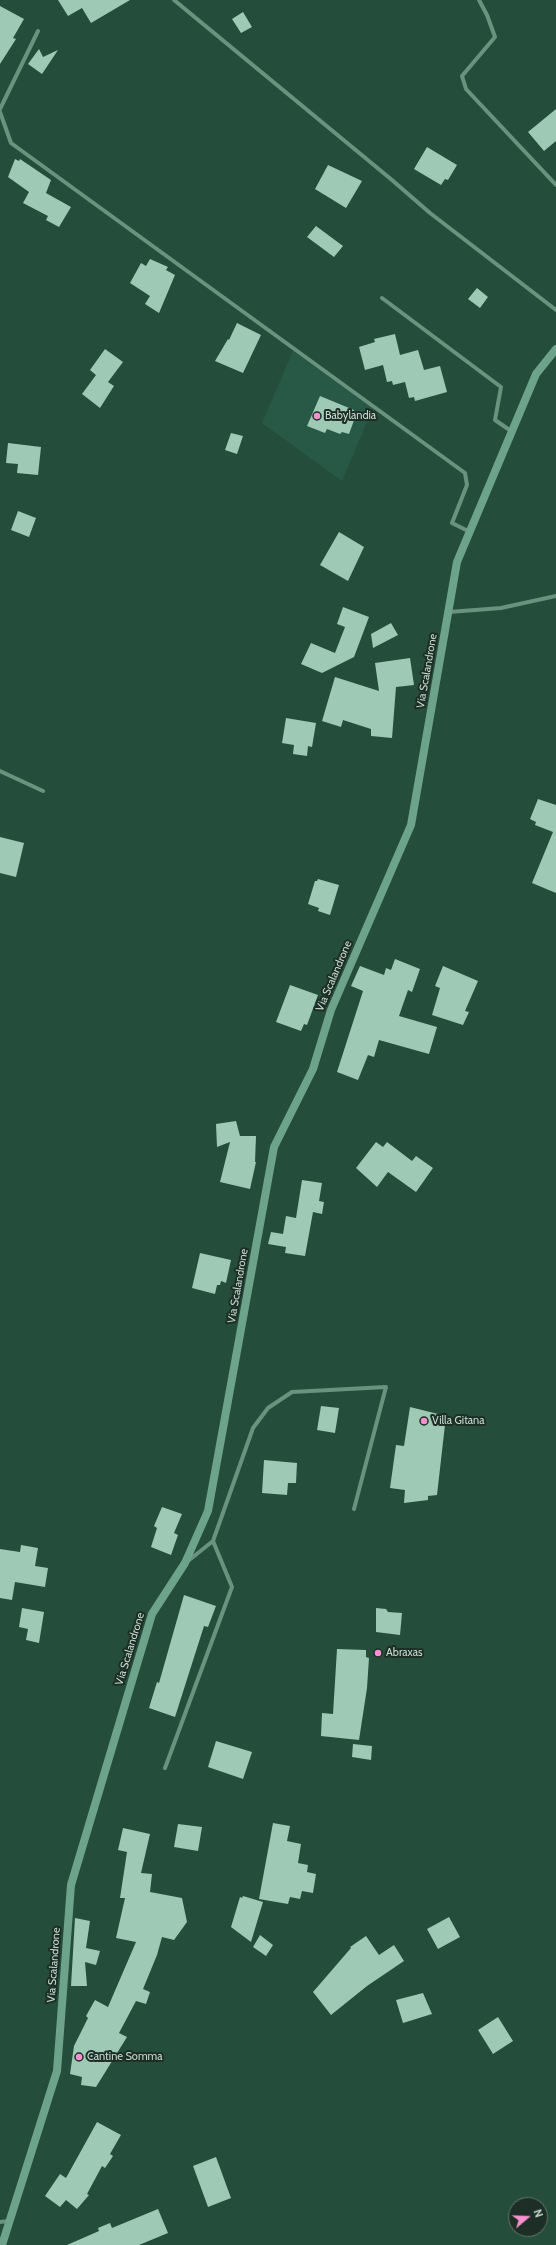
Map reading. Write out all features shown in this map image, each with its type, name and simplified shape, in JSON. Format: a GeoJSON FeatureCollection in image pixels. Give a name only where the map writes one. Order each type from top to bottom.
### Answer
{"type":"FeatureCollection","features":[{"type":"Feature","properties":{"kind":"street"},"geometry":{"type":"LineString","coordinates":[[174,0],[430,213],[556,310]]}},
{"type":"Feature","properties":{"kind":"street"},"geometry":{"type":"LineString","coordinates":[[479,0],[487,15],[495,37],[462,76],[466,88],[556,185]]}},
{"type":"Feature","properties":{"kind":"street"},"geometry":{"type":"LineString","coordinates":[[38,31],[0,110],[11,144],[465,472],[466,486],[452,523],[470,532]]}},
{"type":"Feature","properties":{"kind":"street"},"geometry":{"type":"LineString","coordinates":[[382,298],[500,387],[495,420],[512,432]]}},
{"type":"Feature","properties":{"kind":"street","name":"Via Scalandrone"},"geometry":{"type":"LineString","coordinates":[[2,2245],[57,2071],[70,1885],[152,1614],[185,1563],[208,1511],[274,1147],[313,1069],[331,1010],[411,825],[457,562],[536,374],[556,349]]}},
{"type":"Feature","properties":{"kind":"street"},"geometry":{"type":"LineString","coordinates":[[448,612],[501,608],[556,596]]}},
{"type":"Feature","properties":{"kind":"street"},"geometry":{"type":"LineString","coordinates":[[0,772],[43,791]]}},
{"type":"Feature","properties":{"kind":"street"},"geometry":{"type":"LineString","coordinates":[[185,1563],[213,1541],[253,1428],[268,1408],[292,1392],[386,1387],[354,1509]]}},
{"type":"Feature","properties":{"kind":"street"},"geometry":{"type":"LineString","coordinates":[[165,1768],[232,1587],[213,1541]]}},
{"type":"Feature","properties":{"kind":"street"},"geometry":{"type":"LineString","coordinates":[[0,2222],[9,2221]]}},
{"type":"Feature","properties":{"kind":"shaded area","name":"Babylandia"},"geometry":{"type":"Polygon","coordinates":[[[293,351],[373,408],[342,481],[262,423],[293,351]]]}},
{"type":"Feature","properties":{"kind":"building"},"geometry":{"type":"Polygon","coordinates":[[[58,0],[130,0],[91,23],[82,8],[68,16],[58,0]]]}},
{"type":"Feature","properties":{"kind":"building"},"geometry":{"type":"Polygon","coordinates":[[[0,6],[24,19],[13,38],[16,39],[0,64],[0,6]]]}},
{"type":"Feature","properties":{"kind":"building"},"geometry":{"type":"Polygon","coordinates":[[[243,12],[252,27],[241,33],[232,19],[243,12]]]}},
{"type":"Feature","properties":{"kind":"building"},"geometry":{"type":"Polygon","coordinates":[[[39,49],[43,57],[58,50],[42,74],[28,64],[39,49]]]}},
{"type":"Feature","properties":{"kind":"building"},"geometry":{"type":"Polygon","coordinates":[[[556,109],[556,141],[544,151],[528,132],[556,109]]]}},
{"type":"Feature","properties":{"kind":"building"},"geometry":{"type":"Polygon","coordinates":[[[427,147],[457,165],[448,180],[445,179],[441,185],[414,169],[427,147]]]}},
{"type":"Feature","properties":{"kind":"building"},"geometry":{"type":"Polygon","coordinates":[[[15,159],[19,161],[20,159],[51,180],[46,193],[71,207],[59,227],[46,220],[48,216],[23,203],[29,192],[8,177],[15,159]]]}},
{"type":"Feature","properties":{"kind":"building"},"geometry":{"type":"Polygon","coordinates":[[[328,165],[362,181],[346,208],[315,189],[328,165]]]}},
{"type":"Feature","properties":{"kind":"building"},"geometry":{"type":"Polygon","coordinates":[[[316,226],[343,246],[334,257],[307,237],[316,226]]]}},
{"type":"Feature","properties":{"kind":"building"},"geometry":{"type":"Polygon","coordinates":[[[150,259],[168,267],[166,270],[175,275],[159,313],[145,304],[150,296],[130,283],[141,263],[146,266],[150,259]]]}},
{"type":"Feature","properties":{"kind":"building"},"geometry":{"type":"Polygon","coordinates":[[[477,288],[488,297],[480,308],[468,299],[477,288]]]}},
{"type":"Feature","properties":{"kind":"building"},"geometry":{"type":"Polygon","coordinates":[[[237,323],[261,335],[243,373],[215,361],[228,339],[229,340],[237,323]]]}},
{"type":"Feature","properties":{"kind":"building"},"geometry":{"type":"Polygon","coordinates":[[[395,334],[400,355],[418,350],[424,370],[440,366],[447,392],[415,401],[414,397],[409,398],[405,382],[393,385],[392,381],[387,382],[383,365],[365,370],[359,347],[375,342],[374,339],[395,334]]]}},
{"type":"Feature","properties":{"kind":"building"},"geometry":{"type":"Polygon","coordinates":[[[105,349],[123,362],[108,382],[114,386],[100,408],[82,394],[96,375],[90,370],[105,349]]]}},
{"type":"Feature","properties":{"kind":"building"},"geometry":{"type":"Polygon","coordinates":[[[320,396],[354,410],[353,413],[356,415],[349,434],[342,432],[340,434],[327,429],[325,433],[307,426],[320,396]]]}},
{"type":"Feature","properties":{"kind":"building"},"geometry":{"type":"Polygon","coordinates":[[[231,433],[243,436],[237,454],[225,450],[231,433]]]}},
{"type":"Feature","properties":{"kind":"building"},"geometry":{"type":"Polygon","coordinates":[[[8,443],[41,447],[38,475],[17,473],[18,464],[6,463],[8,443]]]}},
{"type":"Feature","properties":{"kind":"building"},"geometry":{"type":"Polygon","coordinates":[[[18,511],[36,518],[29,537],[11,530],[18,511]]]}},
{"type":"Feature","properties":{"kind":"building"},"geometry":{"type":"Polygon","coordinates":[[[339,532],[364,547],[348,581],[320,565],[339,532]]]}},
{"type":"Feature","properties":{"kind":"building"},"geometry":{"type":"Polygon","coordinates":[[[343,607],[369,617],[354,657],[322,673],[301,664],[311,643],[335,653],[345,627],[337,624],[343,607]]]}},
{"type":"Feature","properties":{"kind":"building"},"geometry":{"type":"Polygon","coordinates":[[[391,623],[398,635],[373,648],[371,634],[391,623]]]}},
{"type":"Feature","properties":{"kind":"building"},"geometry":{"type":"Polygon","coordinates":[[[410,658],[414,685],[396,687],[392,738],[371,736],[371,729],[343,720],[341,727],[322,721],[335,677],[379,691],[375,663],[410,658]]]}},
{"type":"Feature","properties":{"kind":"building"},"geometry":{"type":"Polygon","coordinates":[[[286,718],[316,723],[312,747],[308,746],[307,756],[293,754],[294,745],[282,743],[286,718]]]}},
{"type":"Feature","properties":{"kind":"building"},"geometry":{"type":"Polygon","coordinates":[[[538,799],[556,805],[556,893],[532,883],[553,832],[535,825],[536,822],[530,819],[538,799]]]}},
{"type":"Feature","properties":{"kind":"building"},"geometry":{"type":"Polygon","coordinates":[[[0,837],[24,843],[16,877],[0,873],[0,837]]]}},
{"type":"Feature","properties":{"kind":"building"},"geometry":{"type":"Polygon","coordinates":[[[318,879],[339,885],[330,915],[318,911],[319,908],[308,904],[315,881],[318,879]]]}},
{"type":"Feature","properties":{"kind":"building"},"geometry":{"type":"Polygon","coordinates":[[[395,959],[420,969],[412,992],[408,990],[399,1016],[437,1027],[429,1054],[379,1040],[374,1057],[368,1055],[358,1080],[337,1072],[363,991],[351,986],[360,966],[384,975],[386,968],[391,970],[395,959]]]}},
{"type":"Feature","properties":{"kind":"building"},"geometry":{"type":"Polygon","coordinates":[[[443,966],[478,981],[465,1011],[469,1012],[463,1025],[432,1015],[440,988],[435,986],[443,966]]]}},
{"type":"Feature","properties":{"kind":"building"},"geometry":{"type":"Polygon","coordinates":[[[290,985],[318,995],[307,1025],[304,1024],[301,1031],[276,1022],[290,985]]]}},
{"type":"Feature","properties":{"kind":"building"},"geometry":{"type":"Polygon","coordinates":[[[236,1121],[240,1136],[256,1136],[256,1162],[250,1189],[220,1182],[230,1142],[217,1147],[216,1124],[236,1121]]]}},
{"type":"Feature","properties":{"kind":"building"},"geometry":{"type":"Polygon","coordinates":[[[376,1142],[383,1147],[387,1142],[412,1161],[416,1156],[433,1168],[416,1192],[388,1172],[377,1187],[356,1168],[376,1142]]]}},
{"type":"Feature","properties":{"kind":"building"},"geometry":{"type":"Polygon","coordinates":[[[302,1180],[322,1183],[319,1201],[324,1202],[322,1214],[313,1212],[305,1256],[285,1253],[286,1247],[268,1244],[271,1232],[283,1234],[286,1216],[296,1218],[302,1180]]]}},
{"type":"Feature","properties":{"kind":"building"},"geometry":{"type":"Polygon","coordinates":[[[200,1253],[231,1260],[226,1283],[221,1281],[220,1285],[217,1285],[215,1294],[192,1288],[200,1253]]]}},
{"type":"Feature","properties":{"kind":"building"},"geometry":{"type":"Polygon","coordinates":[[[321,1406],[339,1408],[335,1433],[317,1430],[321,1406]]]}},
{"type":"Feature","properties":{"kind":"building"},"geometry":{"type":"Polygon","coordinates":[[[410,1407],[446,1416],[437,1495],[428,1496],[428,1500],[404,1503],[405,1490],[390,1488],[396,1445],[404,1446],[410,1407]]]}},
{"type":"Feature","properties":{"kind":"building"},"geometry":{"type":"Polygon","coordinates":[[[264,1460],[297,1463],[296,1483],[288,1483],[287,1495],[262,1493],[264,1460]]]}},
{"type":"Feature","properties":{"kind":"building"},"geometry":{"type":"Polygon","coordinates":[[[162,1507],[182,1514],[174,1533],[178,1535],[171,1555],[151,1547],[157,1528],[154,1526],[162,1507]]]}},
{"type":"Feature","properties":{"kind":"building"},"geometry":{"type":"Polygon","coordinates":[[[21,1545],[38,1548],[35,1566],[48,1568],[45,1587],[15,1582],[12,1600],[0,1598],[0,1549],[20,1552],[21,1545]]]}},
{"type":"Feature","properties":{"kind":"building"},"geometry":{"type":"Polygon","coordinates":[[[184,1595],[216,1606],[208,1627],[204,1626],[175,1717],[149,1708],[157,1682],[159,1683],[184,1595]]]}},
{"type":"Feature","properties":{"kind":"building"},"geometry":{"type":"Polygon","coordinates":[[[22,1608],[44,1612],[39,1643],[26,1640],[28,1629],[19,1627],[22,1608]]]}},
{"type":"Feature","properties":{"kind":"building"},"geometry":{"type":"Polygon","coordinates":[[[376,1608],[386,1609],[388,1612],[402,1613],[400,1635],[376,1632],[376,1608]]]}},
{"type":"Feature","properties":{"kind":"building"},"geometry":{"type":"Polygon","coordinates":[[[337,1649],[366,1650],[366,1657],[369,1658],[367,1688],[359,1740],[321,1736],[322,1713],[333,1714],[337,1649]]]}},
{"type":"Feature","properties":{"kind":"building"},"geometry":{"type":"Polygon","coordinates":[[[216,1741],[252,1752],[243,1779],[208,1767],[216,1741]]]}},
{"type":"Feature","properties":{"kind":"building"},"geometry":{"type":"Polygon","coordinates":[[[353,1744],[372,1746],[371,1760],[352,1757],[353,1744]]]}},
{"type":"Feature","properties":{"kind":"building"},"geometry":{"type":"Polygon","coordinates":[[[273,1823],[290,1826],[287,1841],[301,1844],[298,1863],[308,1865],[307,1872],[316,1874],[313,1893],[302,1891],[300,1899],[290,1897],[288,1904],[259,1899],[273,1823]]]}},
{"type":"Feature","properties":{"kind":"building"},"geometry":{"type":"Polygon","coordinates":[[[178,1824],[202,1827],[198,1851],[174,1847],[178,1824]]]}},
{"type":"Feature","properties":{"kind":"building"},"geometry":{"type":"Polygon","coordinates":[[[123,1828],[150,1834],[141,1873],[152,1874],[150,1892],[182,1898],[187,1922],[174,1940],[162,1937],[157,1955],[143,1989],[150,1992],[146,2004],[136,2001],[119,2033],[127,2037],[96,2087],[81,2085],[82,2077],[70,2074],[74,2046],[88,2018],[86,2016],[95,2000],[108,2007],[136,1942],[116,1938],[125,1898],[120,1898],[127,1852],[118,1850],[123,1828]]]}},
{"type":"Feature","properties":{"kind":"building"},"geometry":{"type":"Polygon","coordinates":[[[243,1896],[263,1902],[251,1942],[231,1927],[240,1897],[242,1898],[243,1896]]]}},
{"type":"Feature","properties":{"kind":"building"},"geometry":{"type":"Polygon","coordinates":[[[449,1917],[460,1937],[438,1949],[427,1929],[449,1917]]]}},
{"type":"Feature","properties":{"kind":"building"},"geometry":{"type":"Polygon","coordinates":[[[75,1918],[90,1921],[86,1948],[100,1951],[96,1965],[85,1962],[87,1986],[71,1986],[75,1918]]]}},
{"type":"Feature","properties":{"kind":"building"},"geometry":{"type":"Polygon","coordinates":[[[260,1935],[273,1945],[266,1956],[253,1947],[260,1935]]]}},
{"type":"Feature","properties":{"kind":"building"},"geometry":{"type":"Polygon","coordinates":[[[366,1936],[379,1955],[394,1945],[404,1961],[367,1986],[331,2015],[313,1992],[351,1948],[350,1947],[366,1936]]]}},
{"type":"Feature","properties":{"kind":"building"},"geometry":{"type":"Polygon","coordinates":[[[423,1993],[432,2014],[403,2023],[396,2000],[423,1993]]]}},
{"type":"Feature","properties":{"kind":"building"},"geometry":{"type":"Polygon","coordinates":[[[498,2017],[513,2041],[493,2054],[478,2030],[498,2017]]]}},
{"type":"Feature","properties":{"kind":"building"},"geometry":{"type":"Polygon","coordinates":[[[97,2122],[121,2135],[110,2154],[113,2156],[105,2168],[102,2166],[87,2194],[89,2195],[77,2209],[66,2200],[60,2207],[45,2196],[60,2174],[66,2178],[97,2122]]]}},
{"type":"Feature","properties":{"kind":"building"},"geometry":{"type":"Polygon","coordinates":[[[216,2157],[231,2198],[208,2207],[193,2166],[216,2157]]]}},
{"type":"Feature","properties":{"kind":"building"},"geometry":{"type":"Polygon","coordinates":[[[158,2209],[168,2233],[139,2245],[67,2245],[99,2231],[98,2228],[110,2223],[112,2228],[158,2209]]]}},
{"type":"Feature","properties":{"kind":"place","name":"Babylandia"},"geometry":{"type":"Point","coordinates":[317,416]}},
{"type":"Feature","properties":{"kind":"place","name":"Villa Gitana"},"geometry":{"type":"Point","coordinates":[424,1421]}},
{"type":"Feature","properties":{"kind":"place","name":"Abraxas"},"geometry":{"type":"Point","coordinates":[378,1653]}},
{"type":"Feature","properties":{"kind":"place","name":"Cantine Somma"},"geometry":{"type":"Point","coordinates":[79,2057]}}]}
